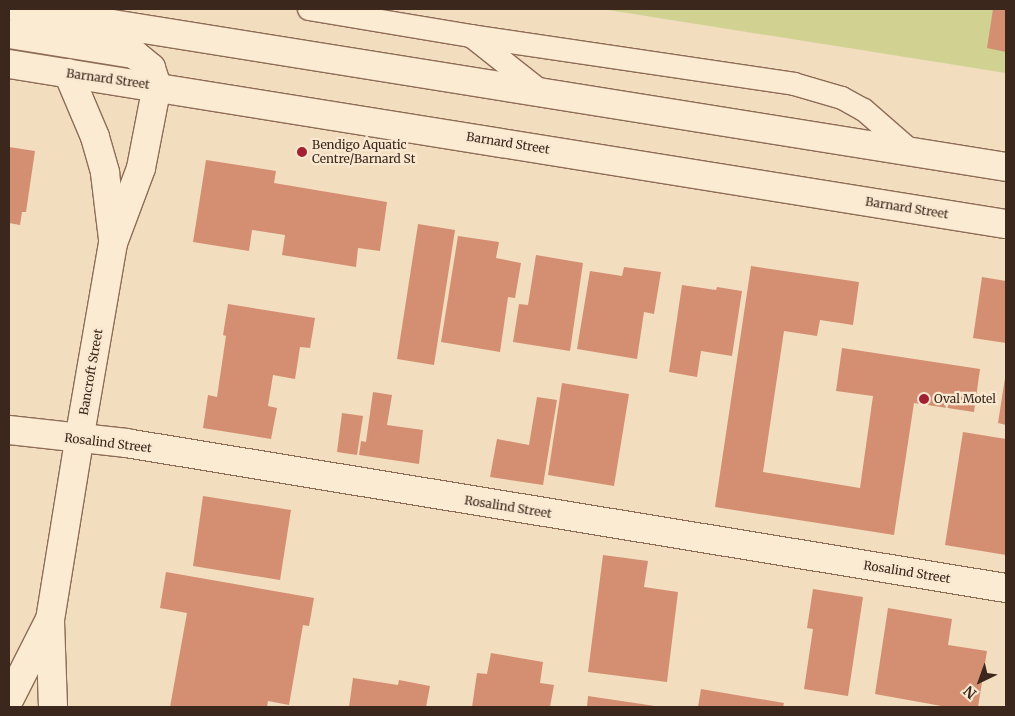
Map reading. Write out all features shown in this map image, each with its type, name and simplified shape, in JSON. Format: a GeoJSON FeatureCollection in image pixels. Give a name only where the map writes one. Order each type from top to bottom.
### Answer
{"type":"FeatureCollection","features":[{"type":"Feature","properties":{"kind":"main road"},"geometry":{"type":"LineString","coordinates":[[19,9],[1006,167]]}},
{"type":"Feature","properties":{"kind":"main road"},"geometry":{"type":"LineString","coordinates":[[9,34],[134,54],[151,68],[157,86]]}},
{"type":"Feature","properties":{"kind":"main road","name":"Barnard Street"},"geometry":{"type":"LineString","coordinates":[[9,64],[157,86],[1006,224]]}},
{"type":"Feature","properties":{"kind":"main road","name":"Bancroft Street"},"geometry":{"type":"LineString","coordinates":[[68,73],[95,137],[102,164],[113,243]]}},
{"type":"Feature","properties":{"kind":"main road","name":"Bancroft Street"},"geometry":{"type":"LineString","coordinates":[[53,707],[50,620],[79,440],[113,243],[140,168],[157,86]]}},
{"type":"Feature","properties":{"kind":"main road","name":"Rosalind Street"},"geometry":{"type":"LineString","coordinates":[[9,430],[79,440],[126,443],[1006,588]]}},
{"type":"Feature","properties":{"kind":"main road","name":"Bancroft Street"},"geometry":{"type":"LineString","coordinates":[[9,700],[50,620]]}},
{"type":"Feature","properties":{"kind":"lane"},"geometry":{"type":"LineString","coordinates":[[309,9],[470,36],[794,84],[842,98],[864,110],[911,151]]}},
{"type":"Feature","properties":{"kind":"lane"},"geometry":{"type":"LineString","coordinates":[[470,36],[543,93]]}},
{"type":"Feature","properties":{"kind":"green space"},"geometry":{"type":"Polygon","coordinates":[[[602,9],[1006,9],[1006,73],[602,9]]]}},
{"type":"Feature","properties":{"kind":"building"},"geometry":{"type":"Polygon","coordinates":[[[993,9],[1006,9],[1006,52],[987,48],[993,9]]]}},
{"type":"Feature","properties":{"kind":"building"},"geometry":{"type":"Polygon","coordinates":[[[9,147],[35,151],[26,212],[22,212],[20,225],[9,223],[9,147]]]}},
{"type":"Feature","properties":{"kind":"building"},"geometry":{"type":"Polygon","coordinates":[[[206,160],[276,171],[274,183],[387,202],[380,251],[358,248],[356,267],[282,255],[285,235],[252,230],[249,251],[193,242],[206,160]]]}},
{"type":"Feature","properties":{"kind":"building"},"geometry":{"type":"Polygon","coordinates":[[[418,224],[455,230],[434,365],[397,359],[418,224]]]}},
{"type":"Feature","properties":{"kind":"building"},"geometry":{"type":"Polygon","coordinates":[[[458,236],[499,242],[496,258],[521,263],[515,298],[508,297],[500,352],[441,342],[458,236]]]}},
{"type":"Feature","properties":{"kind":"building"},"geometry":{"type":"Polygon","coordinates":[[[536,255],[583,263],[570,351],[513,342],[519,304],[528,305],[536,255]]]}},
{"type":"Feature","properties":{"kind":"building","name":"Oval Motel"},"geometry":{"type":"Polygon","coordinates":[[[751,266],[859,282],[853,325],[820,320],[817,336],[784,331],[763,472],[860,488],[873,396],[836,391],[842,348],[980,369],[974,412],[914,403],[894,535],[715,507],[751,266]]]}},
{"type":"Feature","properties":{"kind":"building"},"geometry":{"type":"Polygon","coordinates":[[[624,267],[661,272],[654,314],[644,312],[637,359],[577,349],[590,271],[622,276],[624,267]]]}},
{"type":"Feature","properties":{"kind":"building"},"geometry":{"type":"Polygon","coordinates":[[[982,277],[1006,281],[1006,343],[973,338],[982,277]]]}},
{"type":"Feature","properties":{"kind":"building"},"geometry":{"type":"Polygon","coordinates":[[[682,285],[716,290],[717,287],[742,291],[732,356],[701,351],[697,377],[669,372],[682,285]]]}},
{"type":"Feature","properties":{"kind":"building"},"geometry":{"type":"Polygon","coordinates":[[[228,304],[315,318],[310,348],[300,347],[295,379],[273,375],[268,406],[277,408],[271,439],[203,428],[208,395],[217,397],[226,336],[223,335],[228,304]]]}},
{"type":"Feature","properties":{"kind":"building"},"geometry":{"type":"Polygon","coordinates":[[[1006,378],[1006,425],[998,423],[1006,378]]]}},
{"type":"Feature","properties":{"kind":"building"},"geometry":{"type":"Polygon","coordinates":[[[562,383],[629,394],[614,486],[548,475],[562,383]]]}},
{"type":"Feature","properties":{"kind":"building"},"geometry":{"type":"Polygon","coordinates":[[[373,392],[392,395],[387,425],[423,430],[419,464],[359,455],[361,441],[366,442],[373,392]]]}},
{"type":"Feature","properties":{"kind":"building"},"geometry":{"type":"Polygon","coordinates":[[[537,397],[557,400],[543,485],[490,477],[497,439],[529,445],[537,397]]]}},
{"type":"Feature","properties":{"kind":"building"},"geometry":{"type":"Polygon","coordinates":[[[342,413],[363,416],[357,455],[337,452],[342,413]]]}},
{"type":"Feature","properties":{"kind":"building"},"geometry":{"type":"Polygon","coordinates":[[[963,432],[1006,439],[1006,555],[945,545],[963,432]]]}},
{"type":"Feature","properties":{"kind":"building"},"geometry":{"type":"Polygon","coordinates":[[[203,496],[291,510],[280,580],[193,566],[203,496]]]}},
{"type":"Feature","properties":{"kind":"building"},"geometry":{"type":"Polygon","coordinates":[[[603,555],[648,561],[644,587],[678,592],[667,682],[588,672],[603,555]]]}},
{"type":"Feature","properties":{"kind":"building"},"geometry":{"type":"Polygon","coordinates":[[[166,572],[314,598],[309,626],[303,625],[289,705],[268,701],[267,707],[170,707],[187,613],[160,608],[166,572]]]}},
{"type":"Feature","properties":{"kind":"building"},"geometry":{"type":"Polygon","coordinates":[[[813,589],[863,597],[848,696],[804,689],[813,629],[807,628],[813,589]]]}},
{"type":"Feature","properties":{"kind":"building"},"geometry":{"type":"Polygon","coordinates":[[[888,608],[952,619],[948,645],[987,651],[978,707],[947,707],[875,694],[888,608]]]}},
{"type":"Feature","properties":{"kind":"building"},"geometry":{"type":"Polygon","coordinates":[[[491,653],[543,662],[540,683],[554,685],[550,707],[472,707],[477,673],[487,674],[491,653]]]}},
{"type":"Feature","properties":{"kind":"building"},"geometry":{"type":"Polygon","coordinates":[[[353,678],[398,685],[399,680],[430,686],[426,707],[349,707],[353,678]]]}},
{"type":"Feature","properties":{"kind":"building"},"geometry":{"type":"Polygon","coordinates":[[[701,689],[784,703],[783,707],[698,707],[701,689]]]}},
{"type":"Feature","properties":{"kind":"building"},"geometry":{"type":"Polygon","coordinates":[[[588,696],[655,706],[655,707],[587,707],[588,696]]]}},
{"type":"Feature","properties":{"kind":"place","name":"Bendigo Aquatic Centre/Barnard St"},"geometry":{"type":"Point","coordinates":[302,152]}},
{"type":"Feature","properties":{"kind":"place","name":"Oval Motel"},"geometry":{"type":"Point","coordinates":[924,399]}}]}
